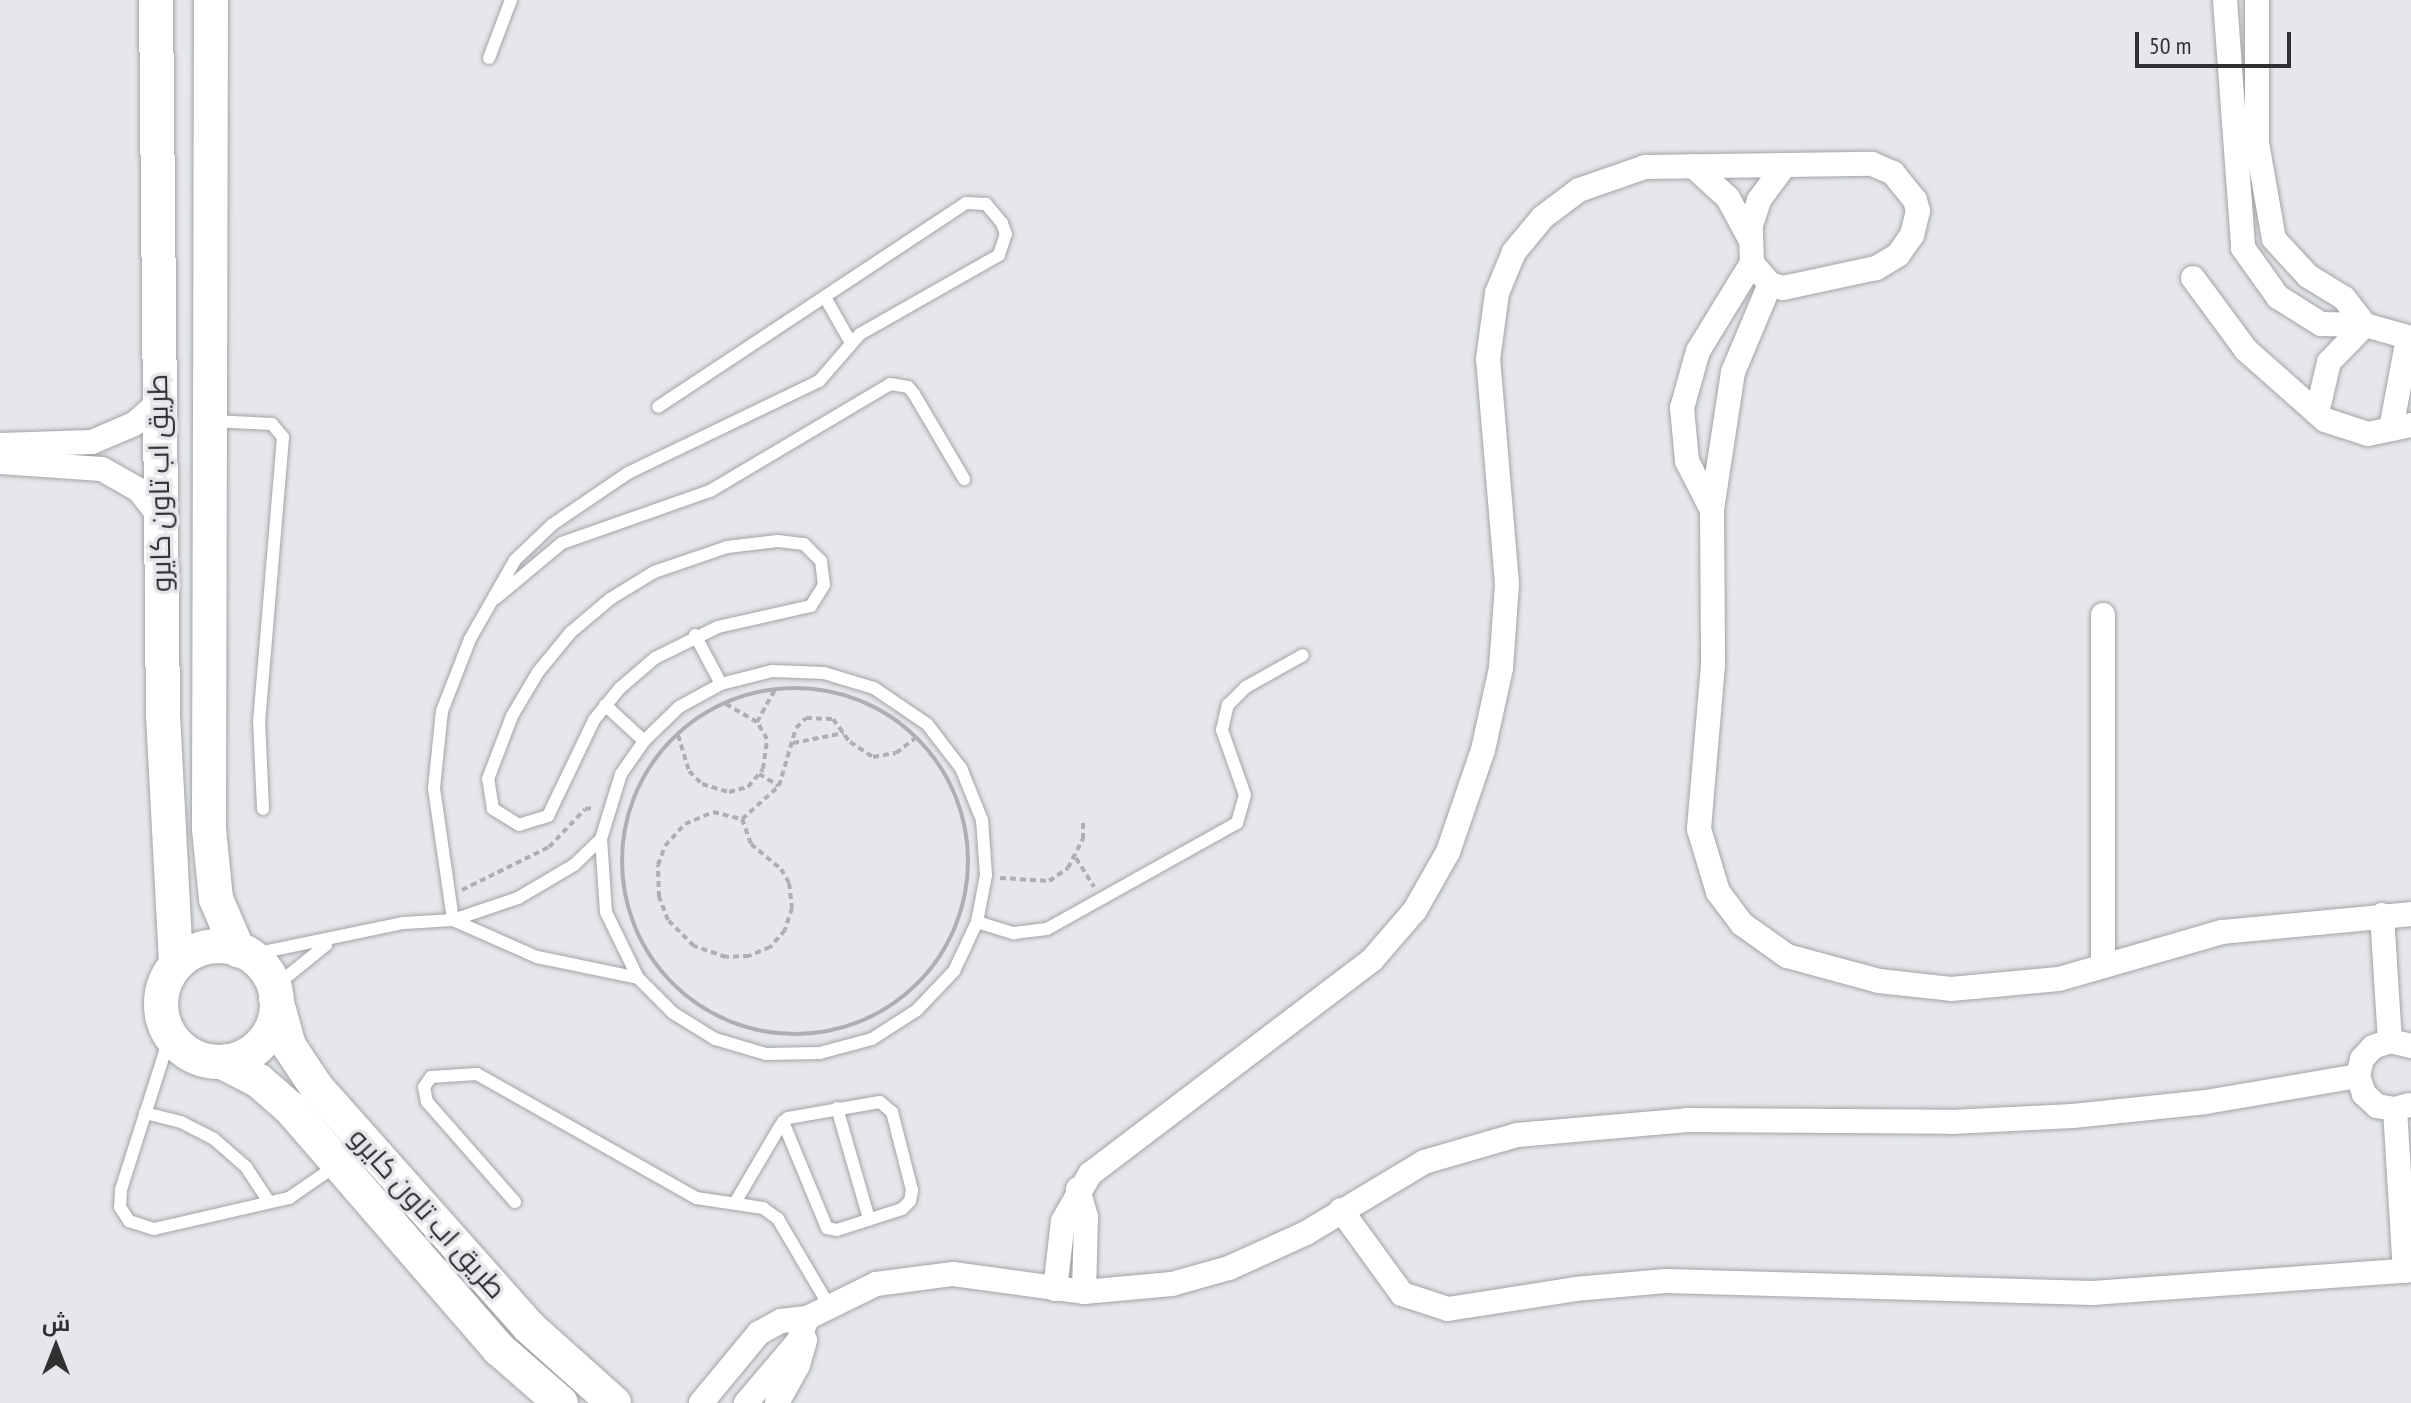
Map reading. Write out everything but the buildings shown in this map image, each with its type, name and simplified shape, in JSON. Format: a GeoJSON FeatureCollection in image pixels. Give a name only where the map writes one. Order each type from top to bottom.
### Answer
{"type":"FeatureCollection","features":[{"type":"Feature","properties":{"kind":"street","name":"طريق اب تاون كايرو"},"geometry":{"type":"LineString","coordinates":[[156,0],[159,516],[176,965]]}},
{"type":"Feature","properties":{"kind":"street","name":"طريق اب تاون كايرو"},"geometry":{"type":"LineString","coordinates":[[211,0],[209,829],[216,899],[243,952]]}},
{"type":"Feature","properties":{"kind":"street"},"geometry":{"type":"LineString","coordinates":[[2193,278],[2246,350],[2317,413],[2356,433],[2401,427],[2410,338],[2365,325],[2321,324],[2278,297],[2243,248],[2225,0]]}},
{"type":"Feature","properties":{"kind":"street"},"geometry":{"type":"LineString","coordinates":[[2257,0],[2257,143],[2274,239],[2308,276],[2344,298],[2365,325]]}},
{"type":"Feature","properties":{"kind":"street"},"geometry":{"type":"LineString","coordinates":[[2229,36],[2259,39]]}},
{"type":"Feature","properties":{"kind":"street"},"geometry":{"type":"LineString","coordinates":[[155,78],[170,67],[189,66],[213,82]]}},
{"type":"Feature","properties":{"kind":"street"},"geometry":{"type":"LineString","coordinates":[[1055,1289],[1058,1236],[1078,1189],[1103,1160],[1347,982],[1395,936],[1433,882],[1461,822],[1501,668],[1507,584],[1488,359],[1503,271],[1535,225],[1579,190],[1645,167],[1693,166],[1784,166],[1872,164],[1902,181],[1918,211],[1906,246],[1876,268],[1783,288],[1770,284],[1751,251],[1728,198],[1693,166]]}},
{"type":"Feature","properties":{"kind":"street"},"geometry":{"type":"LineString","coordinates":[[1712,510],[1687,461],[1682,408],[1698,351],[1751,251],[1759,200],[1784,166]]}},
{"type":"Feature","properties":{"kind":"street"},"geometry":{"type":"LineString","coordinates":[[2243,248],[2274,239]]}},
{"type":"Feature","properties":{"kind":"street"},"geometry":{"type":"LineString","coordinates":[[1770,284],[1733,372],[1712,510],[1713,665],[1699,829],[1709,872],[1730,910],[1755,936],[1787,956],[1879,981],[1987,988],[2059,979],[2222,932],[2411,914]]}},
{"type":"Feature","properties":{"kind":"street"},"geometry":{"type":"LineString","coordinates":[[2317,413],[2329,362],[2365,325]]}},
{"type":"Feature","properties":{"kind":"street"},"geometry":{"type":"LineString","coordinates":[[0,462],[107,438],[134,424],[157,404]]}},
{"type":"Feature","properties":{"kind":"street"},"geometry":{"type":"LineString","coordinates":[[0,445],[111,472],[139,490],[159,516]]}},
{"type":"Feature","properties":{"kind":"street"},"geometry":{"type":"LineString","coordinates":[[2103,615],[2103,966]]}},
{"type":"Feature","properties":{"kind":"street"},"geometry":{"type":"LineString","coordinates":[[1341,1210],[1402,1294],[1448,1309],[1575,1289],[1666,1281],[2093,1293],[2408,1270],[2403,1107],[2370,1101],[2358,1076],[2367,1052],[2400,1044],[2382,915]]}},
{"type":"Feature","properties":{"kind":"street"},"geometry":{"type":"LineString","coordinates":[[198,950],[243,952],[275,993],[272,1025],[258,1047],[222,1062],[193,1056],[170,1036],[160,1007],[162,992],[176,965],[198,950]]}},
{"type":"Feature","properties":{"kind":"street","name":"طريق اب تاون كايرو"},"geometry":{"type":"LineString","coordinates":[[275,993],[289,1046],[317,1088],[529,1327],[614,1403]]}},
{"type":"Feature","properties":{"kind":"street","name":"طريق اب تاون كايرو"},"geometry":{"type":"LineString","coordinates":[[222,1062],[275,1093],[499,1349],[561,1403]]}},
{"type":"Feature","properties":{"kind":"street"},"geometry":{"type":"LineString","coordinates":[[701,1403],[759,1333],[781,1321],[807,1318],[828,1304],[876,1284],[927,1275],[1084,1292],[1142,1289],[1201,1277],[1306,1233],[1424,1162],[1551,1130],[1687,1120],[1951,1122],[2073,1116],[2206,1102],[2358,1076]]}},
{"type":"Feature","properties":{"kind":"street"},"geometry":{"type":"LineString","coordinates":[[1078,1189],[1086,1217],[1084,1292]]}},
{"type":"Feature","properties":{"kind":"street"},"geometry":{"type":"LineString","coordinates":[[746,1403],[798,1342],[807,1318]]}},
{"type":"Feature","properties":{"kind":"street"},"geometry":{"type":"LineString","coordinates":[[777,1403],[798,1365],[807,1318]]}},
{"type":"Feature","properties":{"kind":"lane"},"geometry":{"type":"LineString","coordinates":[[489,58],[511,0]]}},
{"type":"Feature","properties":{"kind":"lane"},"geometry":{"type":"LineString","coordinates":[[453,920],[434,788],[436,749],[453,674],[488,605],[533,541],[590,497],[668,451],[819,381],[850,341],[999,255],[1006,234],[995,210],[986,204],[966,203],[826,299],[658,407]]}},
{"type":"Feature","properties":{"kind":"lane"},"geometry":{"type":"LineString","coordinates":[[826,299],[850,341]]}},
{"type":"Feature","properties":{"kind":"lane"},"geometry":{"type":"LineString","coordinates":[[488,605],[562,543],[710,491],[890,384],[899,383],[914,394],[964,479]]}},
{"type":"Feature","properties":{"kind":"lane"},"geometry":{"type":"LineString","coordinates":[[210,421],[272,424],[283,437],[259,720],[263,809]]}},
{"type":"Feature","properties":{"kind":"lane"},"geometry":{"type":"LineString","coordinates":[[792,541],[814,551],[821,561],[824,585],[811,606],[695,635],[637,672],[605,705],[584,736],[548,816],[519,825],[493,809],[488,779],[524,694],[553,651],[610,599],[654,572],[727,547],[792,541]]}},
{"type":"Feature","properties":{"kind":"lane"},"geometry":{"type":"LineString","coordinates":[[695,635],[721,684]]}},
{"type":"Feature","properties":{"kind":"lane"},"geometry":{"type":"LineString","coordinates":[[977,922],[1031,933],[1103,901],[1237,823],[1245,795],[1222,730],[1228,705],[1246,687],[1303,655]]}},
{"type":"Feature","properties":{"kind":"lane"},"geometry":{"type":"LineString","coordinates":[[772,671],[824,673],[874,688],[927,724],[961,768],[982,820],[986,875],[977,922],[954,971],[917,1010],[872,1039],[820,1053],[766,1054],[715,1039],[673,1013],[638,978],[606,912],[601,839],[606,812],[621,774],[644,741],[679,707],[721,684],[772,671]]}},
{"type":"Feature","properties":{"kind":"lane"},"geometry":{"type":"LineString","coordinates":[[605,705],[644,741]]}},
{"type":"Feature","properties":{"kind":"lane"},"geometry":{"type":"LineString","coordinates":[[243,952],[332,941],[404,923],[453,920],[493,910],[574,865],[601,839]]}},
{"type":"Feature","properties":{"kind":"lane"},"geometry":{"type":"LineString","coordinates":[[453,920],[537,957],[638,978]]}},
{"type":"Feature","properties":{"kind":"lane"},"geometry":{"type":"LineString","coordinates":[[275,993],[332,941]]}},
{"type":"Feature","properties":{"kind":"lane"},"geometry":{"type":"LineString","coordinates":[[170,1036],[119,1198],[129,1221],[154,1229],[269,1202],[308,1189],[339,1164]]}},
{"type":"Feature","properties":{"kind":"lane"},"geometry":{"type":"LineString","coordinates":[[515,1202],[427,1102],[424,1087],[431,1077],[477,1074],[696,1198],[755,1204],[778,1219],[828,1304]]}},
{"type":"Feature","properties":{"kind":"lane"},"geometry":{"type":"LineString","coordinates":[[736,1201],[783,1122],[837,1108],[880,1102],[892,1112],[912,1196],[902,1209],[837,1230],[823,1225],[783,1122]]}},
{"type":"Feature","properties":{"kind":"lane"},"geometry":{"type":"LineString","coordinates":[[837,1108],[869,1219]]}},
{"type":"Feature","properties":{"kind":"lane"},"geometry":{"type":"LineString","coordinates":[[145,1113],[181,1122],[214,1139],[246,1167],[269,1202]]}},
{"type":"Feature","properties":{"kind":"path"},"geometry":{"type":"LineString","coordinates":[[757,722],[775,689]]}},
{"type":"Feature","properties":{"kind":"path"},"geometry":{"type":"LineString","coordinates":[[775,689],[845,696],[887,715],[915,738],[955,800],[965,833],[967,873],[963,903],[947,946],[901,999],[838,1029],[768,1032],[703,1007],[650,954],[624,889],[626,819],[643,776],[677,733],[724,703],[775,689]]}},
{"type":"Feature","properties":{"kind":"path"},"geometry":{"type":"LineString","coordinates":[[677,733],[689,771],[710,789],[739,790],[759,774],[768,748],[757,722],[724,703]]}},
{"type":"Feature","properties":{"kind":"path"},"geometry":{"type":"LineString","coordinates":[[742,819],[779,786],[800,722],[813,715],[833,719],[844,733],[873,757],[896,753],[927,724]]}},
{"type":"Feature","properties":{"kind":"path"},"geometry":{"type":"LineString","coordinates":[[793,743],[844,733]]}},
{"type":"Feature","properties":{"kind":"path"},"geometry":{"type":"LineString","coordinates":[[759,774],[779,786]]}},
{"type":"Feature","properties":{"kind":"path"},"geometry":{"type":"LineString","coordinates":[[449,897],[549,847],[585,809],[626,819]]}},
{"type":"Feature","properties":{"kind":"path"},"geometry":{"type":"LineString","coordinates":[[723,812],[742,819],[759,855],[786,876],[792,908],[785,930],[770,947],[726,957],[704,951],[676,930],[659,897],[658,865],[670,838],[693,818],[723,812]]}},
{"type":"Feature","properties":{"kind":"path"},"geometry":{"type":"LineString","coordinates":[[967,873],[1049,881],[1076,858],[1083,819]]}},
{"type":"Feature","properties":{"kind":"path"},"geometry":{"type":"LineString","coordinates":[[1076,858],[1103,901]]}}]}
